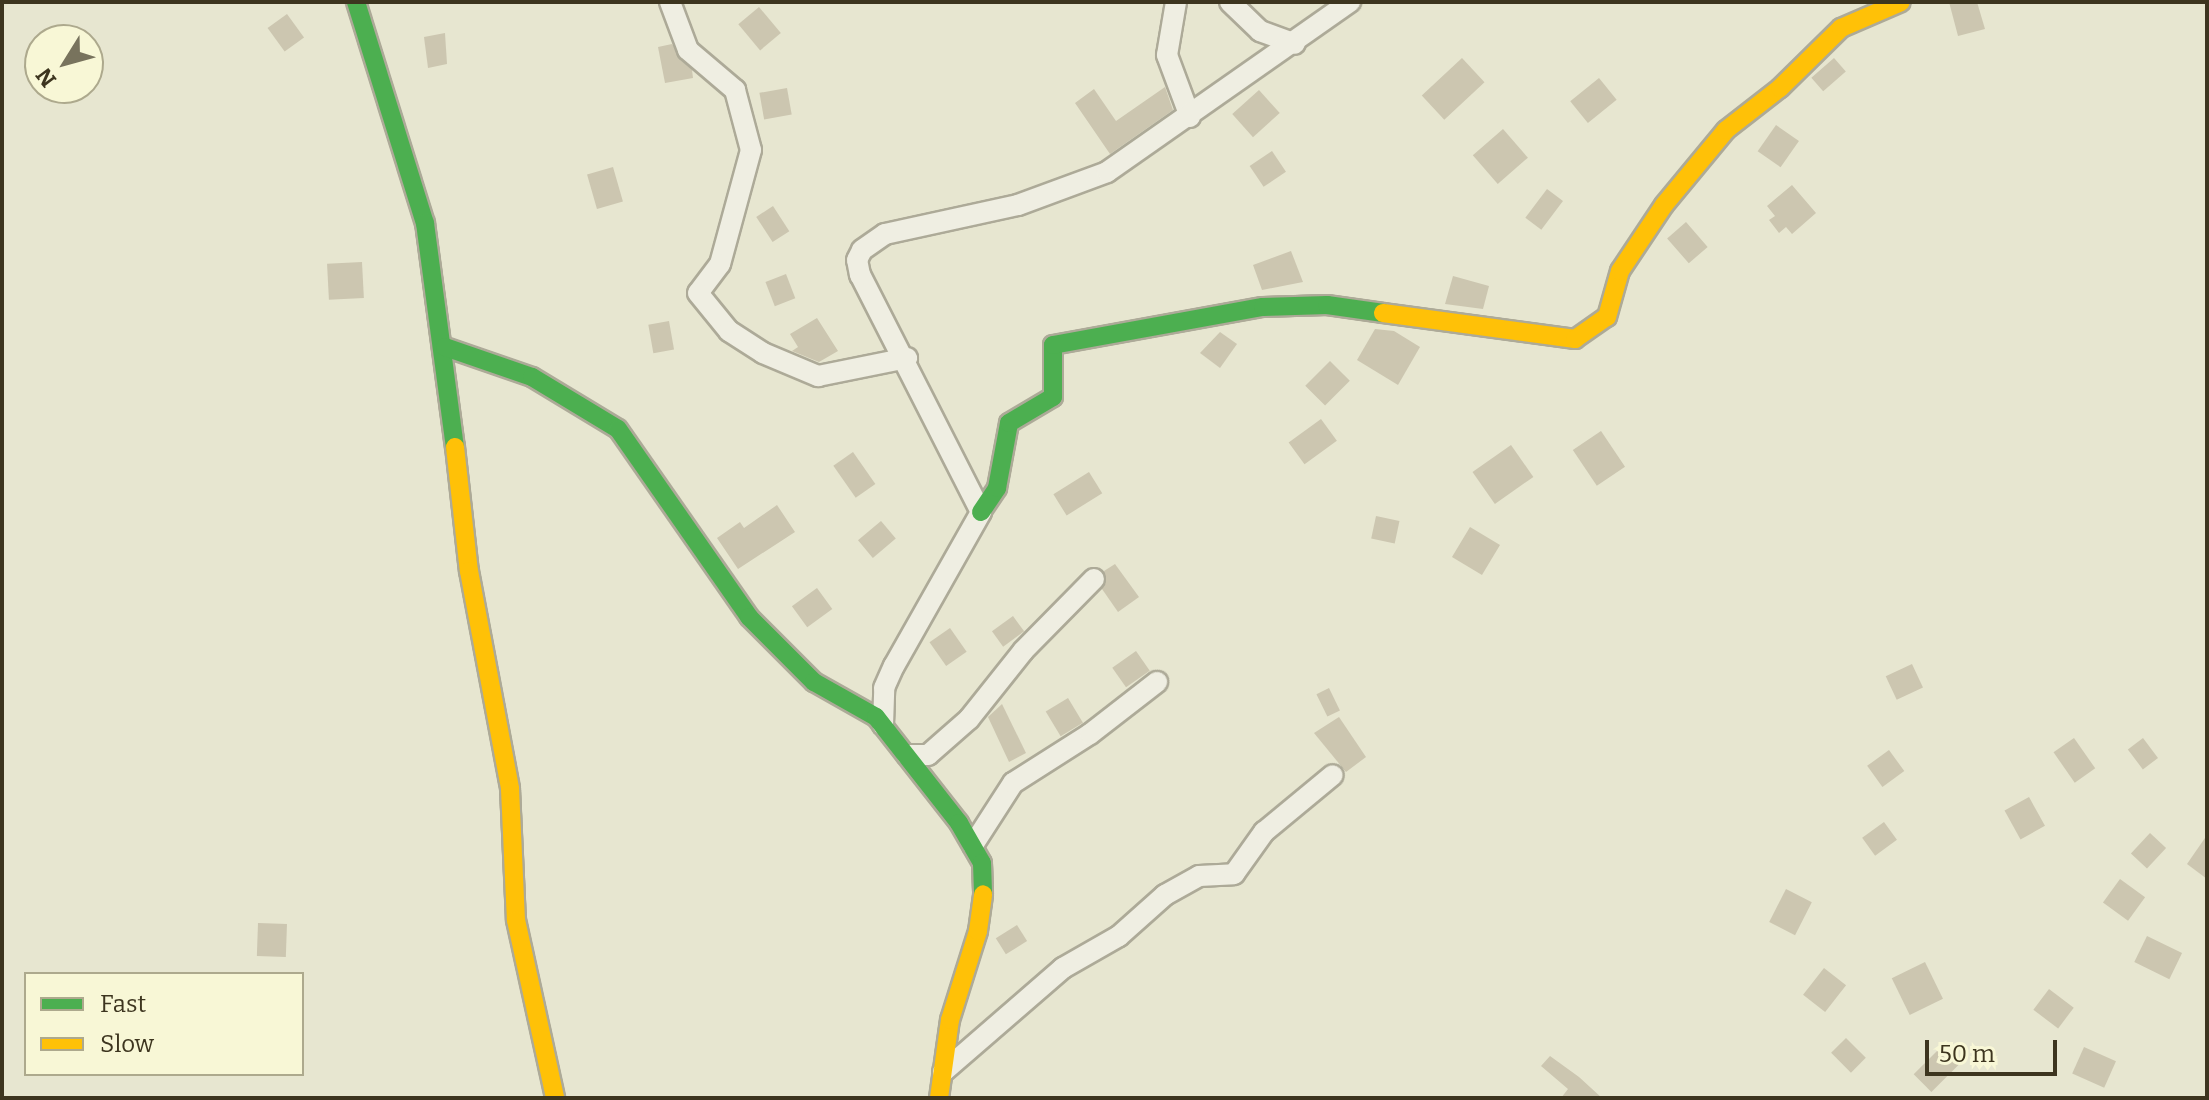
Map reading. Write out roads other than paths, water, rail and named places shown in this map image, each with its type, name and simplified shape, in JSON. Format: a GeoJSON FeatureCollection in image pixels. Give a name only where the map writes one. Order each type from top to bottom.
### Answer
{"type":"FeatureCollection","features":[{"type":"Feature","properties":{"kind":"street"},"geometry":{"type":"LineString","coordinates":[[356,2],[425,223],[445,347],[469,571],[510,789],[516,920],[555,1098]]}},
{"type":"Feature","properties":{"kind":"street"},"geometry":{"type":"LineString","coordinates":[[670,2],[688,50],[735,90],[751,150],[724,253],[698,293],[729,331],[763,353],[818,376],[907,358]]}},
{"type":"Feature","properties":{"kind":"street"},"geometry":{"type":"LineString","coordinates":[[1176,2],[1167,55],[1190,117]]}},
{"type":"Feature","properties":{"kind":"street"},"geometry":{"type":"LineString","coordinates":[[1230,2],[1260,31],[1295,44]]}},
{"type":"Feature","properties":{"kind":"street"},"geometry":{"type":"LineString","coordinates":[[981,512],[907,358],[860,275],[857,260],[868,246],[885,234],[1070,189],[1107,172],[1295,44],[1350,2]]}},
{"type":"Feature","properties":{"kind":"street"},"geometry":{"type":"LineString","coordinates":[[883,725],[884,688],[894,666],[997,488],[1009,423],[1053,397],[1053,345],[1263,307],[1327,305],[1575,339],[1607,317],[1620,271],[1664,205],[1726,130],[1780,88],[1841,28],[1901,2]]}},
{"type":"Feature","properties":{"kind":"street"},"geometry":{"type":"LineString","coordinates":[[445,347],[532,377],[618,429],[765,636],[814,682],[883,725],[973,845],[982,863],[982,909],[955,998],[939,1098]]}},
{"type":"Feature","properties":{"kind":"street"},"geometry":{"type":"LineString","coordinates":[[907,755],[928,755],[969,719],[1023,651],[1094,579]]}},
{"type":"Feature","properties":{"kind":"street"},"geometry":{"type":"LineString","coordinates":[[973,845],[1013,783],[1090,734],[1157,682]]}},
{"type":"Feature","properties":{"kind":"street"},"geometry":{"type":"LineString","coordinates":[[943,1072],[1063,968],[1119,936],[1165,895],[1199,876],[1234,874],[1264,832],[1333,775]]}}]}
